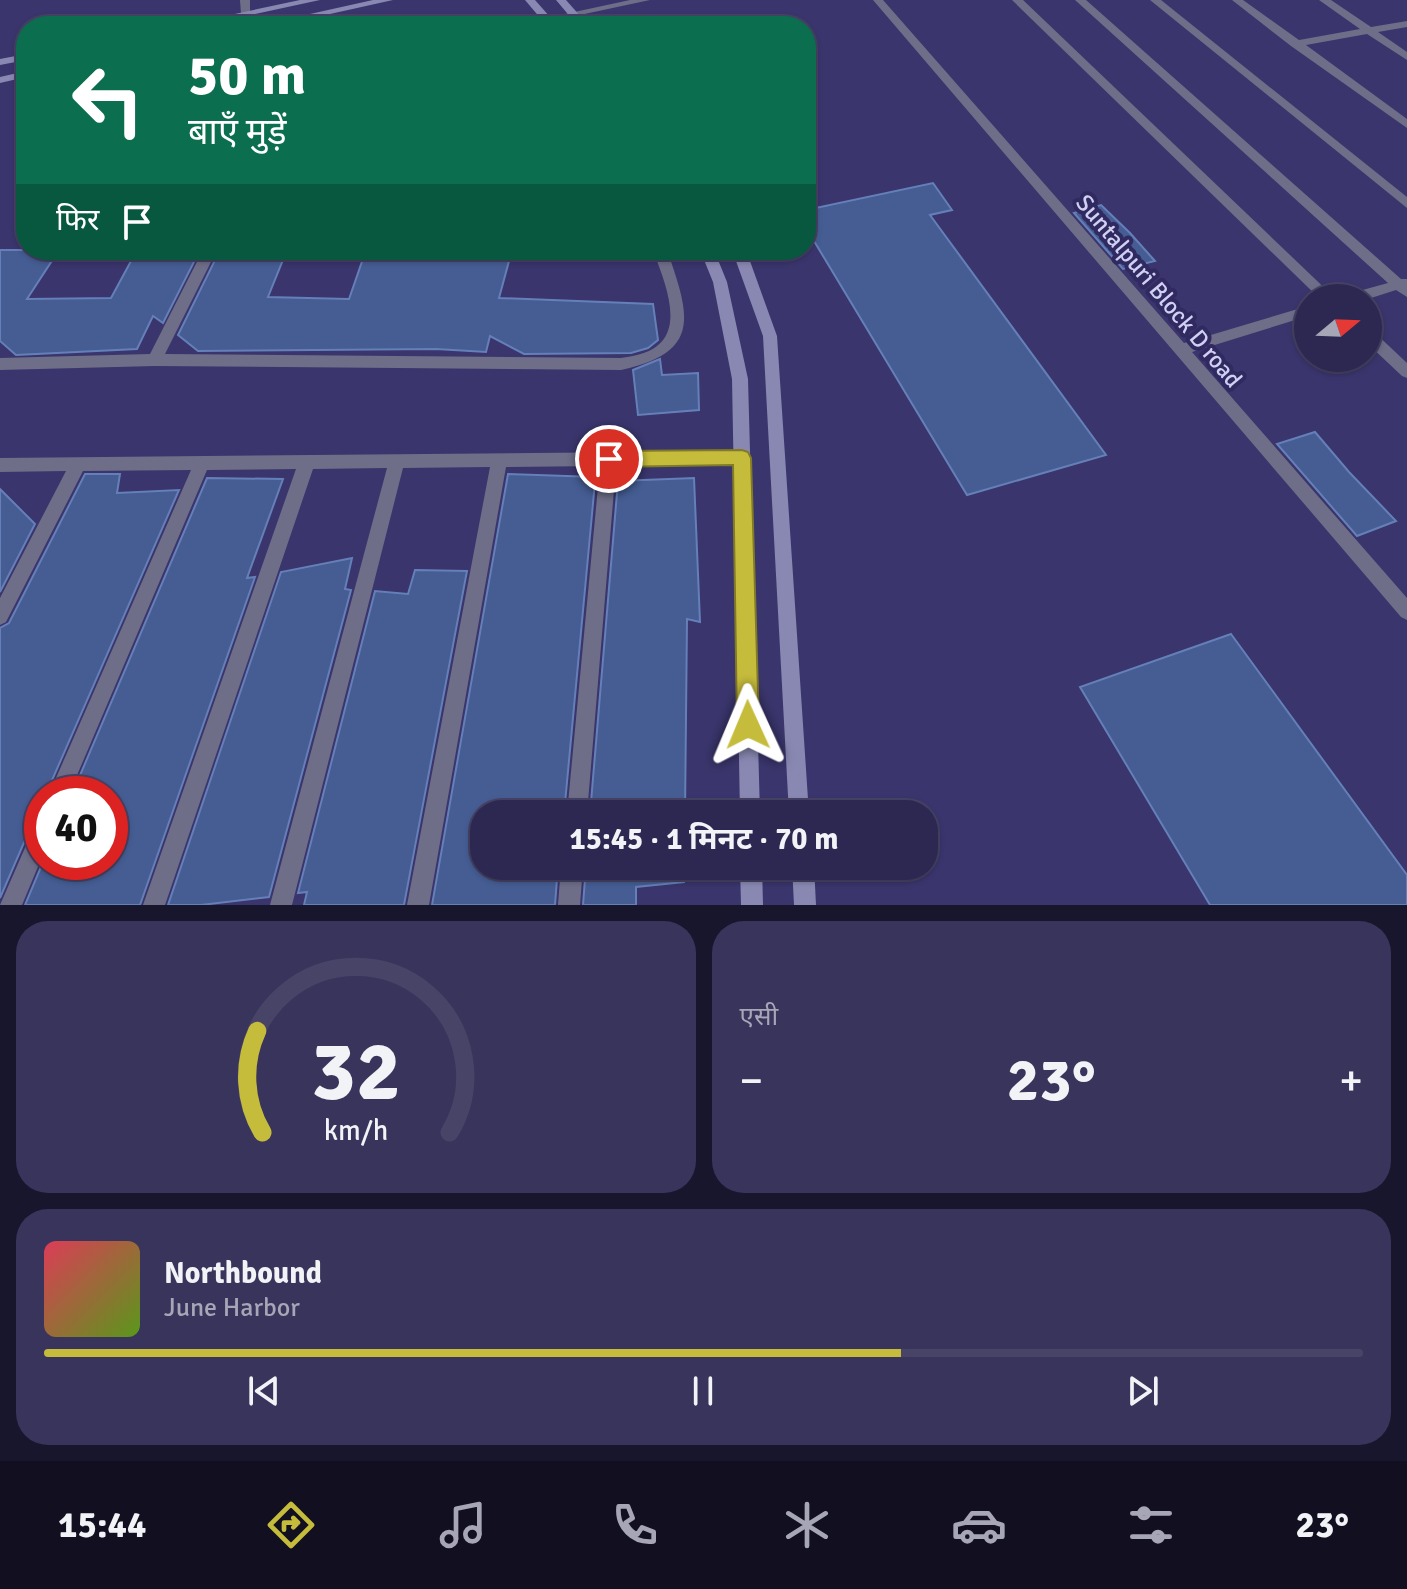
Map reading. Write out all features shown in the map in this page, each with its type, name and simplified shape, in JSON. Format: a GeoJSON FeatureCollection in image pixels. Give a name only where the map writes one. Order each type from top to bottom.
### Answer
{"type":"FeatureCollection","features":[{"type":"Feature","properties":{"kind":"street"},"geometry":{"type":"LineString","coordinates":[[245,0],[246,14]]}},
{"type":"Feature","properties":{"kind":"street"},"geometry":{"type":"LineString","coordinates":[[236,16],[315,0]]}},
{"type":"Feature","properties":{"kind":"street"},"geometry":{"type":"LineString","coordinates":[[310,16],[388,0]]}},
{"type":"Feature","properties":{"kind":"street"},"geometry":{"type":"LineString","coordinates":[[530,0],[544,16]]}},
{"type":"Feature","properties":{"kind":"street"},"geometry":{"type":"LineString","coordinates":[[561,0],[573,14]]}},
{"type":"Feature","properties":{"kind":"street"},"geometry":{"type":"LineString","coordinates":[[568,16],[645,0]]}},
{"type":"Feature","properties":{"kind":"street","name":"Suntalpuri Block D road"},"geometry":{"type":"LineString","coordinates":[[878,0],[1016,155],[1179,350],[1407,611]]}},
{"type":"Feature","properties":{"kind":"street"},"geometry":{"type":"LineString","coordinates":[[1017,0],[1313,284]]}},
{"type":"Feature","properties":{"kind":"street"},"geometry":{"type":"LineString","coordinates":[[1080,0],[1404,286]]}},
{"type":"Feature","properties":{"kind":"street"},"geometry":{"type":"LineString","coordinates":[[1155,0],[1407,204]]}},
{"type":"Feature","properties":{"kind":"street"},"geometry":{"type":"LineString","coordinates":[[1237,0],[1407,124]]}},
{"type":"Feature","properties":{"kind":"street"},"geometry":{"type":"LineString","coordinates":[[1324,0],[1407,57]]}},
{"type":"Feature","properties":{"kind":"street"},"geometry":{"type":"LineString","coordinates":[[1295,44],[1407,24]]}},
{"type":"Feature","properties":{"kind":"street"},"geometry":{"type":"LineString","coordinates":[[155,360],[205,260]]}},
{"type":"Feature","properties":{"kind":"street"},"geometry":{"type":"LineString","coordinates":[[0,364],[155,360],[640,362],[662,352],[676,336],[677,318],[662,260]]}},
{"type":"Feature","properties":{"kind":"street"},"geometry":{"type":"LineString","coordinates":[[711,260],[720,282],[740,379],[750,800]]}},
{"type":"Feature","properties":{"kind":"street"},"geometry":{"type":"LineString","coordinates":[[743,260],[770,336],[798,800]]}},
{"type":"Feature","properties":{"kind":"street"},"geometry":{"type":"LineString","coordinates":[[1382,291],[1404,286]]}},
{"type":"Feature","properties":{"kind":"street"},"geometry":{"type":"LineString","coordinates":[[1179,350],[1294,315]]}},
{"type":"Feature","properties":{"kind":"street"},"geometry":{"type":"LineString","coordinates":[[1382,348],[1407,372]]}},
{"type":"Feature","properties":{"kind":"street"},"geometry":{"type":"LineString","coordinates":[[0,465],[742,458]]}},
{"type":"Feature","properties":{"kind":"street"},"geometry":{"type":"LineString","coordinates":[[578,800],[609,459]]}},
{"type":"Feature","properties":{"kind":"street"},"geometry":{"type":"LineString","coordinates":[[418,905],[499,460]]}},
{"type":"Feature","properties":{"kind":"street"},"geometry":{"type":"LineString","coordinates":[[281,905],[397,461]]}},
{"type":"Feature","properties":{"kind":"street"},"geometry":{"type":"LineString","coordinates":[[154,905],[307,462]]}},
{"type":"Feature","properties":{"kind":"street"},"geometry":{"type":"LineString","coordinates":[[67,776],[202,463]]}},
{"type":"Feature","properties":{"kind":"street"},"geometry":{"type":"LineString","coordinates":[[0,616],[78,464]]}},
{"type":"Feature","properties":{"kind":"street"},"geometry":{"type":"LineString","coordinates":[[11,905],[24,874]]}},
{"type":"Feature","properties":{"kind":"street"},"geometry":{"type":"LineString","coordinates":[[569,905],[571,880]]}},
{"type":"Feature","properties":{"kind":"street"},"geometry":{"type":"LineString","coordinates":[[751,880],[752,905]]}},
{"type":"Feature","properties":{"kind":"street"},"geometry":{"type":"LineString","coordinates":[[804,880],[805,905]]}},
{"type":"Feature","properties":{"kind":"building"},"geometry":{"type":"Polygon","coordinates":[[[933,183],[952,210],[930,215],[1106,455],[967,495],[816,244],[816,208],[933,183]]]}},
{"type":"Feature","properties":{"kind":"building"},"geometry":{"type":"Polygon","coordinates":[[[1101,205],[1155,261],[1123,269],[1074,213],[1101,205]]]}},
{"type":"Feature","properties":{"kind":"building"},"geometry":{"type":"Polygon","coordinates":[[[0,250],[16,250],[16,260],[52,260],[27,299],[111,298],[132,260],[195,260],[163,323],[153,316],[137,349],[16,355],[0,341],[0,250]]]}},
{"type":"Feature","properties":{"kind":"building"},"geometry":{"type":"Polygon","coordinates":[[[215,260],[283,260],[268,297],[349,299],[363,260],[509,260],[499,298],[653,304],[658,340],[648,348],[631,353],[524,354],[490,336],[486,352],[436,349],[198,351],[178,335],[215,260]]]}},
{"type":"Feature","properties":{"kind":"building"},"geometry":{"type":"Polygon","coordinates":[[[660,359],[662,375],[698,373],[699,410],[638,415],[633,370],[660,359]]]}},
{"type":"Feature","properties":{"kind":"building"},"geometry":{"type":"Polygon","coordinates":[[[1315,432],[1396,521],[1357,536],[1277,444],[1315,432]]]}},
{"type":"Feature","properties":{"kind":"building"},"geometry":{"type":"Polygon","coordinates":[[[85,474],[120,474],[117,493],[179,490],[54,776],[24,776],[24,842],[0,898],[0,628],[9,623],[85,474]]]}},
{"type":"Feature","properties":{"kind":"building"},"geometry":{"type":"Polygon","coordinates":[[[508,474],[595,477],[565,800],[470,800],[470,880],[557,880],[555,905],[432,905],[508,474]]]}},
{"type":"Feature","properties":{"kind":"building"},"geometry":{"type":"Polygon","coordinates":[[[207,478],[283,479],[247,578],[255,577],[140,905],[25,905],[35,880],[128,880],[128,776],[80,776],[207,478]]]}},
{"type":"Feature","properties":{"kind":"building"},"geometry":{"type":"Polygon","coordinates":[[[694,478],[700,622],[687,619],[685,800],[591,800],[618,481],[694,478]]]}},
{"type":"Feature","properties":{"kind":"building"},"geometry":{"type":"Polygon","coordinates":[[[0,489],[35,524],[0,592],[0,489]]]}},
{"type":"Feature","properties":{"kind":"building"},"geometry":{"type":"Polygon","coordinates":[[[352,558],[345,589],[351,590],[269,897],[201,905],[168,905],[281,572],[352,558]]]}},
{"type":"Feature","properties":{"kind":"building"},"geometry":{"type":"Polygon","coordinates":[[[415,570],[467,571],[404,905],[304,905],[307,892],[298,893],[375,591],[408,594],[415,570]]]}},
{"type":"Feature","properties":{"kind":"building"},"geometry":{"type":"Polygon","coordinates":[[[1231,634],[1407,875],[1407,905],[1210,905],[1080,687],[1231,634]]]}},
{"type":"Feature","properties":{"kind":"building"},"geometry":{"type":"Polygon","coordinates":[[[585,880],[684,880],[636,887],[636,905],[583,905],[585,880]]]}},
{"type":"Feature","properties":{"kind":"route"},"geometry":{"type":"LineString","coordinates":[[609,459],[742,458],[748,725]]}}]}
